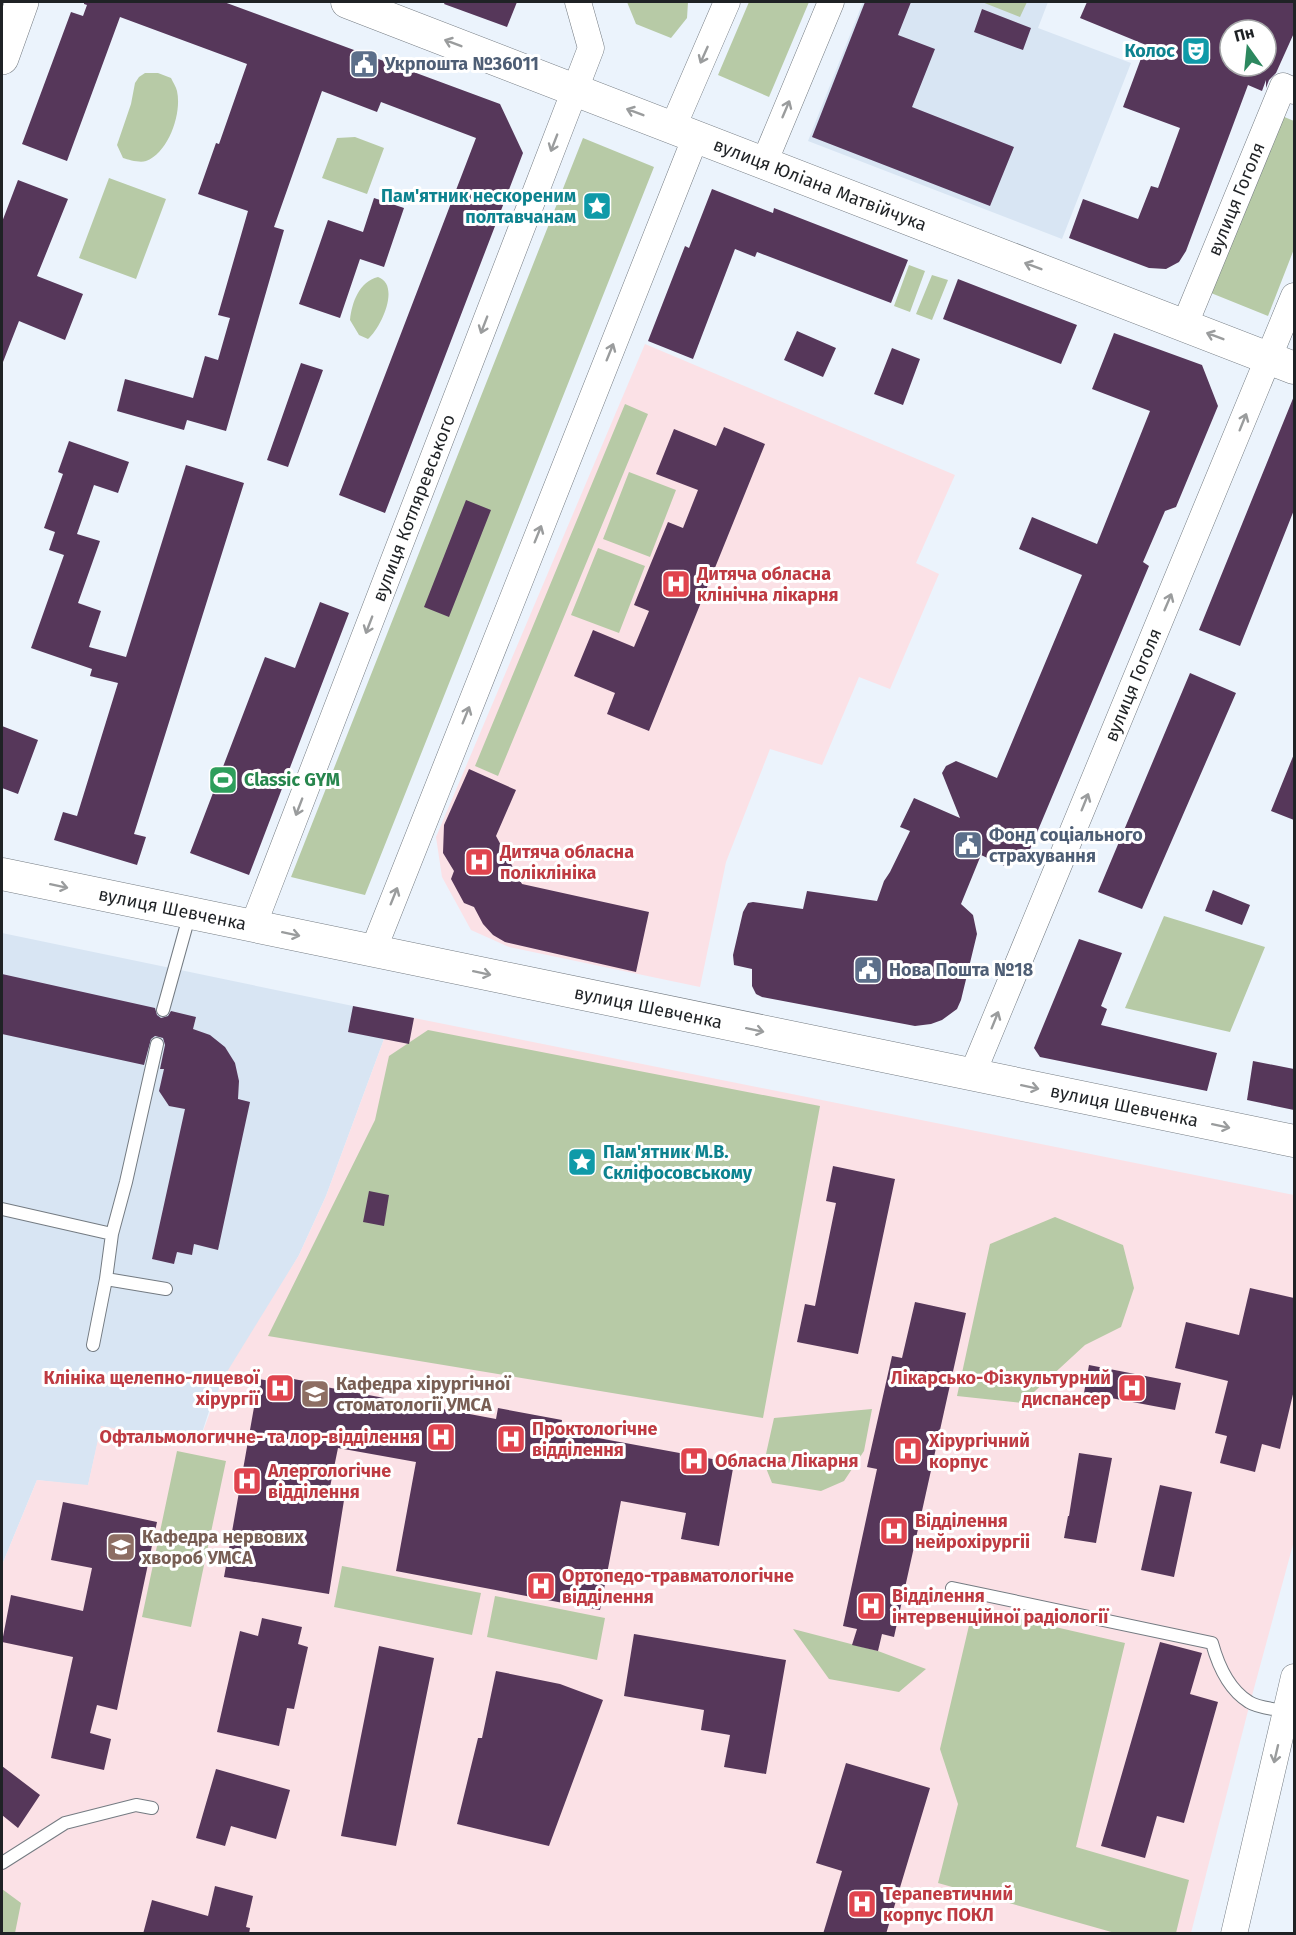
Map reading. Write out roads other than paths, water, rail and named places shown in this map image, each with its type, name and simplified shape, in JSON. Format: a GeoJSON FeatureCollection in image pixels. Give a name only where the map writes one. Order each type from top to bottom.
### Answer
{"type":"FeatureCollection","features":[{"type":"Feature","properties":{"kind":"main road"},"geometry":{"type":"LineString","coordinates":[[2,58],[22,2]]}},
{"type":"Feature","properties":{"kind":"street","name":"вулиця Юліана Матвійчука"},"geometry":{"type":"LineString","coordinates":[[347,2],[1282,362]]}},
{"type":"Feature","properties":{"kind":"street","name":"вулиця Котляревського"},"geometry":{"type":"LineString","coordinates":[[253,926],[591,48],[578,2]]}},
{"type":"Feature","properties":{"kind":"street"},"geometry":{"type":"LineString","coordinates":[[373,951],[685,132],[728,2]]}},
{"type":"Feature","properties":{"kind":"street"},"geometry":{"type":"LineString","coordinates":[[764,163],[831,2]]}},
{"type":"Feature","properties":{"kind":"street","name":"вулиця Гоголя"},"geometry":{"type":"LineString","coordinates":[[1185,324],[1289,88]]}},
{"type":"Feature","properties":{"kind":"street","name":"вулиця Гоголя"},"geometry":{"type":"LineString","coordinates":[[972,1075],[1282,362],[1294,296]]}},
{"type":"Feature","properties":{"kind":"street","name":"вулиця Шевченка"},"geometry":{"type":"LineString","coordinates":[[2,874],[1294,1141]]}},
{"type":"Feature","properties":{"kind":"street"},"geometry":{"type":"LineString","coordinates":[[1234,1934],[1294,1677]]}},
{"type":"Feature","properties":{"kind":"lane"},"geometry":{"type":"LineString","coordinates":[[163,1010],[190,913]]}},
{"type":"Feature","properties":{"kind":"lane"},"geometry":{"type":"LineString","coordinates":[[93,1345],[112,1234],[157,1044]]}},
{"type":"Feature","properties":{"kind":"lane"},"geometry":{"type":"LineString","coordinates":[[2,1209],[112,1234]]}},
{"type":"Feature","properties":{"kind":"lane"},"geometry":{"type":"LineString","coordinates":[[106,1279],[166,1289]]}},
{"type":"Feature","properties":{"kind":"lane"},"geometry":{"type":"LineString","coordinates":[[952,1588],[1212,1643],[1217,1663],[1238,1692],[1250,1703],[1286,1711]]}},
{"type":"Feature","properties":{"kind":"lane"},"geometry":{"type":"LineString","coordinates":[[2,1863],[64,1823],[136,1805],[153,1808]]}},
{"type":"Feature","properties":{"kind":"place","name":"Колос"},"geometry":{"type":"Point","coordinates":[1196,51]}},
{"type":"Feature","properties":{"kind":"place","name":"Укрпошта №36011"},"geometry":{"type":"Point","coordinates":[364,64]}},
{"type":"Feature","properties":{"kind":"place","name":"Пам'ятник нескореним полтавчанам"},"geometry":{"type":"Point","coordinates":[597,206]}},
{"type":"Feature","properties":{"kind":"place","name":"Дитяча обласна клінічна лікарня"},"geometry":{"type":"Point","coordinates":[676,584]}},
{"type":"Feature","properties":{"kind":"place","name":"Classic GYM"},"geometry":{"type":"Point","coordinates":[223,780]}},
{"type":"Feature","properties":{"kind":"place","name":"Фонд соціального страхування"},"geometry":{"type":"Point","coordinates":[968,845]}},
{"type":"Feature","properties":{"kind":"place","name":"Дитяча обласна поліклініка"},"geometry":{"type":"Point","coordinates":[479,862]}},
{"type":"Feature","properties":{"kind":"place","name":"Нова Пошта №18"},"geometry":{"type":"Point","coordinates":[868,970]}},
{"type":"Feature","properties":{"kind":"place","name":"Пам'ятник М.В. Скліфосовському"},"geometry":{"type":"Point","coordinates":[582,1162]}},
{"type":"Feature","properties":{"kind":"place","name":"Клініка щелепно-лицевої хірургії"},"geometry":{"type":"Point","coordinates":[280,1388]}},
{"type":"Feature","properties":{"kind":"place","name":"Лікарсько-Фізкультурний диспансер"},"geometry":{"type":"Point","coordinates":[1132,1388]}},
{"type":"Feature","properties":{"kind":"place","name":"Кафедра хірургічної стоматології УМСА"},"geometry":{"type":"Point","coordinates":[315,1394]}},
{"type":"Feature","properties":{"kind":"place","name":"Офтальмологичне- та лор-відділення"},"geometry":{"type":"Point","coordinates":[441,1437]}},
{"type":"Feature","properties":{"kind":"place","name":"Проктологічне відділення"},"geometry":{"type":"Point","coordinates":[511,1439]}},
{"type":"Feature","properties":{"kind":"place","name":"Хірургічний корпус"},"geometry":{"type":"Point","coordinates":[908,1451]}},
{"type":"Feature","properties":{"kind":"place","name":"Обласна Лікарня"},"geometry":{"type":"Point","coordinates":[694,1461]}},
{"type":"Feature","properties":{"kind":"place","name":"Алергологічне відділення"},"geometry":{"type":"Point","coordinates":[247,1481]}},
{"type":"Feature","properties":{"kind":"place","name":"Відділення нейрохірургіі"},"geometry":{"type":"Point","coordinates":[894,1531]}},
{"type":"Feature","properties":{"kind":"place","name":"Кафедра нервових хвороб УМСА"},"geometry":{"type":"Point","coordinates":[121,1547]}},
{"type":"Feature","properties":{"kind":"place","name":"Ортопедо-травматологічне відділення"},"geometry":{"type":"Point","coordinates":[541,1586]}},
{"type":"Feature","properties":{"kind":"place","name":"Відділення інтервенційної радіології"},"geometry":{"type":"Point","coordinates":[871,1606]}},
{"type":"Feature","properties":{"kind":"place","name":"Терапевтичний корпус ПОКЛ"},"geometry":{"type":"Point","coordinates":[862,1904]}}]}
